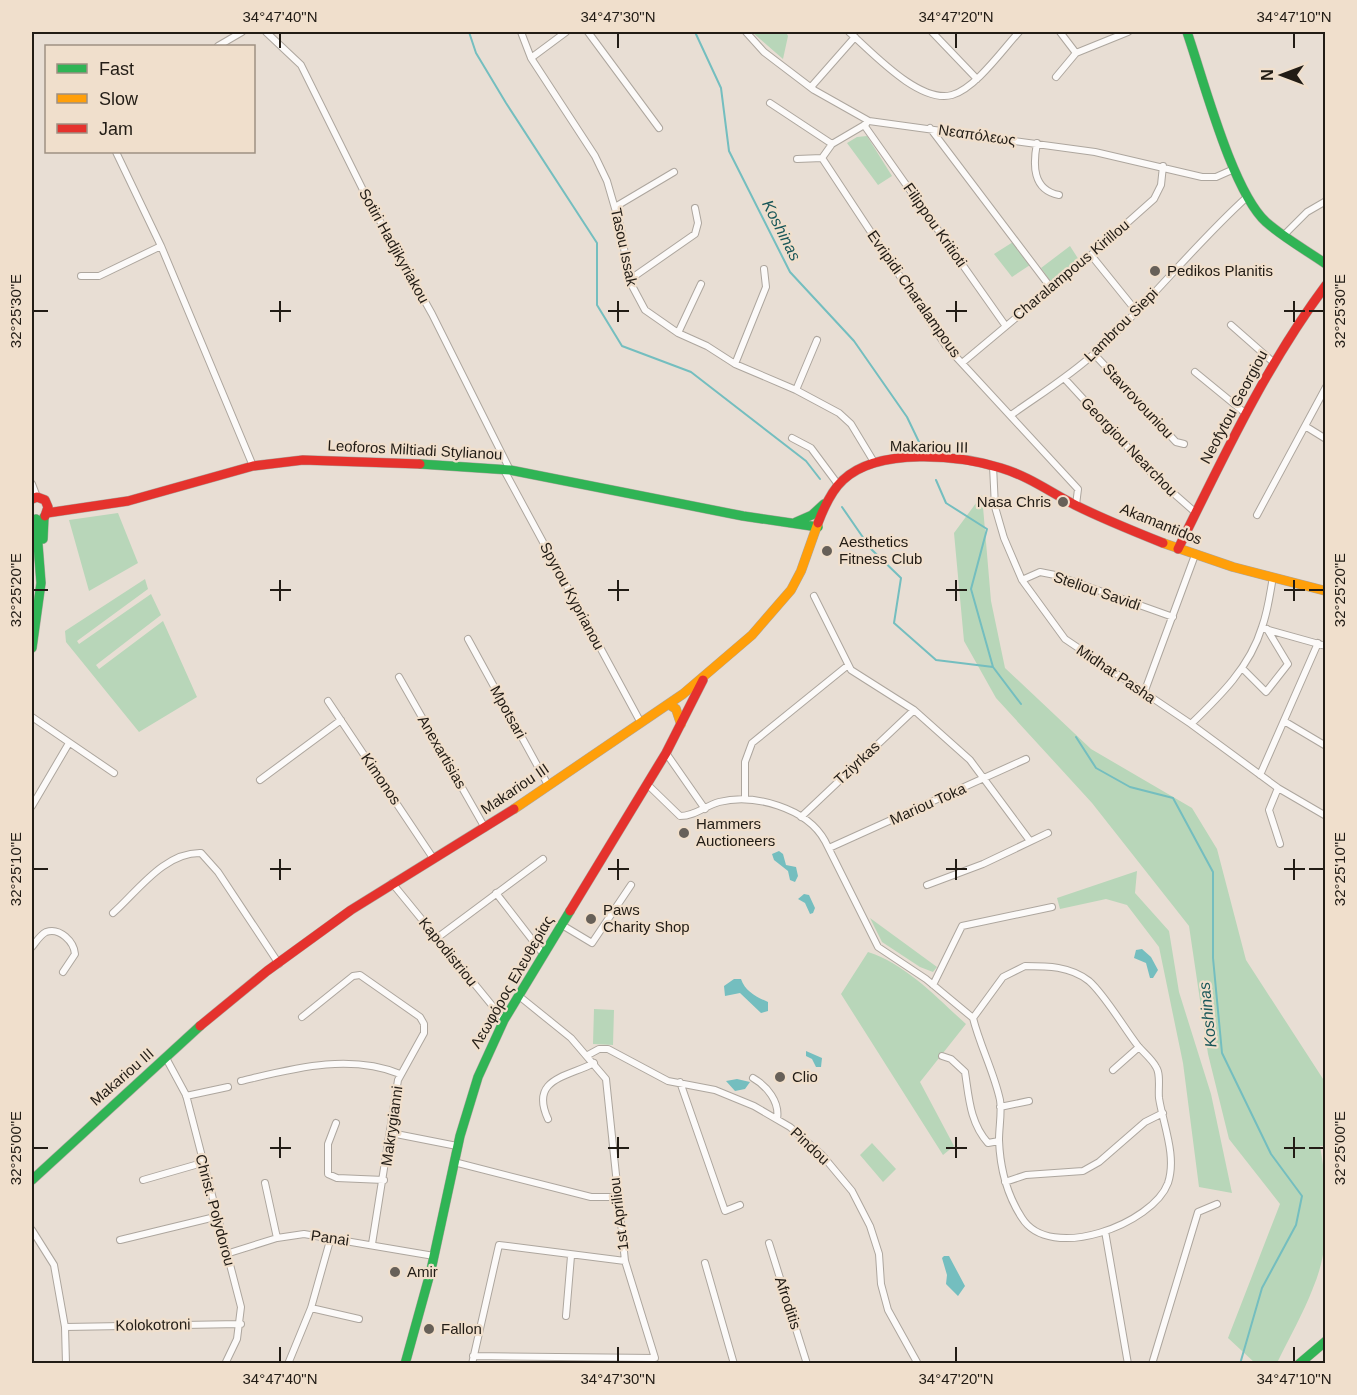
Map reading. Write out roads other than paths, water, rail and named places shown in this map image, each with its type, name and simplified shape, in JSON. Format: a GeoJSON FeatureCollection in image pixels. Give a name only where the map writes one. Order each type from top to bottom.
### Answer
{"type":"FeatureCollection","features":[{"type":"Feature","properties":{"kind":"main road"},"geometry":{"type":"LineString","coordinates":[[1187,32],[1234,170],[1247,197],[1265,221],[1326,264]]}},
{"type":"Feature","properties":{"kind":"main road","name":"Neofytou Georgiou"},"geometry":{"type":"LineString","coordinates":[[1178,549],[1245,413],[1274,362],[1326,285]]}},
{"type":"Feature","properties":{"kind":"main road","name":"Makariou III"},"geometry":{"type":"LineString","coordinates":[[32,1180],[166,1058],[317,934],[392,883],[485,828],[670,705],[704,678],[776,609],[794,585],[810,552],[826,501],[837,483],[854,470],[874,462],[896,459],[950,459],[993,466]]}},
{"type":"Feature","properties":{"kind":"main road","name":"Leoforos Miltiadi Stylianou"},"geometry":{"type":"LineString","coordinates":[[40,509],[90,506],[135,499],[253,466],[303,460],[349,460],[437,463],[507,470],[791,524],[818,527]]}},
{"type":"Feature","properties":{"kind":"main road","name":"Akamantidos"},"geometry":{"type":"LineString","coordinates":[[993,466],[1016,474],[1076,505],[1178,549],[1326,591]]}},
{"type":"Feature","properties":{"kind":"main road"},"geometry":{"type":"LineString","coordinates":[[791,524],[806,520],[826,501]]}},
{"type":"Feature","properties":{"kind":"main road"},"geometry":{"type":"LineString","coordinates":[[32,648],[41,583],[40,509]]}},
{"type":"Feature","properties":{"kind":"main road"},"geometry":{"type":"LineString","coordinates":[[791,524],[807,535],[810,552]]}},
{"type":"Feature","properties":{"kind":"main road","name":"Λεωφόρος Ελευθερίας"},"geometry":{"type":"LineString","coordinates":[[405,1364],[435,1256],[457,1146],[474,1087],[504,1020],[666,753],[704,678]]}},
{"type":"Feature","properties":{"kind":"main road"},"geometry":{"type":"LineString","coordinates":[[670,705],[676,709],[681,724]]}},
{"type":"Feature","properties":{"kind":"main road"},"geometry":{"type":"LineString","coordinates":[[1303,1362],[1326,1341]]}},
{"type":"Feature","properties":{"kind":"street"},"geometry":{"type":"LineString","coordinates":[[220,45],[242,32]]}},
{"type":"Feature","properties":{"kind":"street","name":"Sotiri Hadjikyriakou"},"geometry":{"type":"LineString","coordinates":[[266,32],[301,65],[367,198],[432,314],[507,470]]}},
{"type":"Feature","properties":{"kind":"street","name":"Tasou Issak"},"geometry":{"type":"LineString","coordinates":[[521,32],[531,58],[595,156],[615,207],[629,280],[645,310],[678,333],[707,346],[735,364],[796,390],[847,419],[874,462]]}},
{"type":"Feature","properties":{"kind":"street"},"geometry":{"type":"LineString","coordinates":[[531,58],[566,32]]}},
{"type":"Feature","properties":{"kind":"street"},"geometry":{"type":"LineString","coordinates":[[588,32],[658,128]]}},
{"type":"Feature","properties":{"kind":"street","name":"Νεαπόλεως"},"geometry":{"type":"LineString","coordinates":[[746,32],[764,52],[811,87],[866,123],[930,128],[1036,142],[1163,166],[1202,177],[1216,177],[1234,170]]}},
{"type":"Feature","properties":{"kind":"street"},"geometry":{"type":"LineString","coordinates":[[849,32],[905,80],[926,92],[939,95],[953,95],[977,79],[1019,32]]}},
{"type":"Feature","properties":{"kind":"street"},"geometry":{"type":"LineString","coordinates":[[932,32],[977,79]]}},
{"type":"Feature","properties":{"kind":"street"},"geometry":{"type":"LineString","coordinates":[[1060,32],[1076,53]]}},
{"type":"Feature","properties":{"kind":"street"},"geometry":{"type":"LineString","coordinates":[[1056,76],[1076,53],[1124,32]]}},
{"type":"Feature","properties":{"kind":"street"},"geometry":{"type":"LineString","coordinates":[[811,87],[855,37]]}},
{"type":"Feature","properties":{"kind":"street"},"geometry":{"type":"LineString","coordinates":[[770,103],[832,144]]}},
{"type":"Feature","properties":{"kind":"street"},"geometry":{"type":"LineString","coordinates":[[797,159],[822,158],[832,144],[866,123]]}},
{"type":"Feature","properties":{"kind":"street","name":"Filippou Kritioti"},"geometry":{"type":"LineString","coordinates":[[866,123],[1005,325]]}},
{"type":"Feature","properties":{"kind":"street"},"geometry":{"type":"LineString","coordinates":[[930,128],[1051,288]]}},
{"type":"Feature","properties":{"kind":"street"},"geometry":{"type":"LineString","coordinates":[[1036,142],[1033,167],[1036,175],[1040,184],[1051,194],[1059,195]]}},
{"type":"Feature","properties":{"kind":"street"},"geometry":{"type":"LineString","coordinates":[[116,153],[161,246],[253,466]]}},
{"type":"Feature","properties":{"kind":"street","name":"Evripidi Charalampous"},"geometry":{"type":"LineString","coordinates":[[822,158],[946,346],[1078,489],[1076,505]]}},
{"type":"Feature","properties":{"kind":"street","name":"Charalampous Kirillou"},"geometry":{"type":"LineString","coordinates":[[962,363],[1154,199],[1161,185],[1163,166]]}},
{"type":"Feature","properties":{"kind":"street"},"geometry":{"type":"LineString","coordinates":[[615,207],[674,172]]}},
{"type":"Feature","properties":{"kind":"street","name":"Lambrou Siepi"},"geometry":{"type":"LineString","coordinates":[[1011,415],[1094,354],[1137,312],[1212,230],[1247,197]]}},
{"type":"Feature","properties":{"kind":"street"},"geometry":{"type":"LineString","coordinates":[[1284,235],[1307,212],[1326,201]]}},
{"type":"Feature","properties":{"kind":"street"},"geometry":{"type":"LineString","coordinates":[[629,280],[695,234],[698,223],[696,208]]}},
{"type":"Feature","properties":{"kind":"street"},"geometry":{"type":"LineString","coordinates":[[81,276],[99,276],[161,246]]}},
{"type":"Feature","properties":{"kind":"street"},"geometry":{"type":"LineString","coordinates":[[1091,255],[1137,312]]}},
{"type":"Feature","properties":{"kind":"street"},"geometry":{"type":"LineString","coordinates":[[735,364],[766,287],[764,269]]}},
{"type":"Feature","properties":{"kind":"street"},"geometry":{"type":"LineString","coordinates":[[678,333],[701,284]]}},
{"type":"Feature","properties":{"kind":"street"},"geometry":{"type":"LineString","coordinates":[[1231,325],[1274,362]]}},
{"type":"Feature","properties":{"kind":"street"},"geometry":{"type":"LineString","coordinates":[[796,390],[817,340]]}},
{"type":"Feature","properties":{"kind":"street","name":"Stavrovouniou"},"geometry":{"type":"LineString","coordinates":[[1094,354],[1176,442],[1184,444]]}},
{"type":"Feature","properties":{"kind":"street"},"geometry":{"type":"LineString","coordinates":[[1195,372],[1245,413]]}},
{"type":"Feature","properties":{"kind":"street","name":"Georgiou Nearchou"},"geometry":{"type":"LineString","coordinates":[[1064,378],[1155,477],[1196,513]]}},
{"type":"Feature","properties":{"kind":"street"},"geometry":{"type":"LineString","coordinates":[[1257,515],[1326,387]]}},
{"type":"Feature","properties":{"kind":"street"},"geometry":{"type":"LineString","coordinates":[[1305,426],[1326,439]]}},
{"type":"Feature","properties":{"kind":"street"},"geometry":{"type":"LineString","coordinates":[[792,438],[811,448],[837,483]]}},
{"type":"Feature","properties":{"kind":"street","name":"Midhat Pasha"},"geometry":{"type":"LineString","coordinates":[[993,466],[995,507],[1004,538],[1022,580],[1065,639],[1191,724],[1260,776],[1326,816]]}},
{"type":"Feature","properties":{"kind":"street","name":"Spyrou Kyprianou"},"geometry":{"type":"LineString","coordinates":[[507,470],[641,723]]}},
{"type":"Feature","properties":{"kind":"street"},"geometry":{"type":"LineString","coordinates":[[32,484],[40,509]]}},
{"type":"Feature","properties":{"kind":"street"},"geometry":{"type":"LineString","coordinates":[[1144,693],[1196,555]]}},
{"type":"Feature","properties":{"kind":"street","name":"Steliou Savidi"},"geometry":{"type":"LineString","coordinates":[[1022,580],[1040,573],[1055,575],[1173,617]]}},
{"type":"Feature","properties":{"kind":"street"},"geometry":{"type":"LineString","coordinates":[[1191,724],[1223,693],[1242,668],[1265,628],[1273,577]]}},
{"type":"Feature","properties":{"kind":"street"},"geometry":{"type":"LineString","coordinates":[[814,596],[847,666],[855,675],[914,710],[970,760],[986,778],[1030,841]]}},
{"type":"Feature","properties":{"kind":"street"},"geometry":{"type":"LineString","coordinates":[[1265,628],[1326,645]]}},
{"type":"Feature","properties":{"kind":"street"},"geometry":{"type":"LineString","coordinates":[[1242,668],[1266,692],[1287,667],[1287,660],[1265,628]]}},
{"type":"Feature","properties":{"kind":"street","name":"Mpotsari"},"geometry":{"type":"LineString","coordinates":[[468,639],[548,785]]}},
{"type":"Feature","properties":{"kind":"street"},"geometry":{"type":"LineString","coordinates":[[1260,776],[1318,643]]}},
{"type":"Feature","properties":{"kind":"street"},"geometry":{"type":"LineString","coordinates":[[745,799],[745,762],[752,743],[847,666]]}},
{"type":"Feature","properties":{"kind":"street","name":"Anexartisias"},"geometry":{"type":"LineString","coordinates":[[399,677],[485,828]]}},
{"type":"Feature","properties":{"kind":"street","name":"Kimonos"},"geometry":{"type":"LineString","coordinates":[[328,701],[433,858]]}},
{"type":"Feature","properties":{"kind":"street","name":"Tziyrkas"},"geometry":{"type":"LineString","coordinates":[[801,817],[914,710]]}},
{"type":"Feature","properties":{"kind":"street"},"geometry":{"type":"LineString","coordinates":[[32,717],[114,773]]}},
{"type":"Feature","properties":{"kind":"street"},"geometry":{"type":"LineString","coordinates":[[260,780],[341,720]]}},
{"type":"Feature","properties":{"kind":"street"},"geometry":{"type":"LineString","coordinates":[[1284,721],[1326,746]]}},
{"type":"Feature","properties":{"kind":"street"},"geometry":{"type":"LineString","coordinates":[[32,806],[69,743]]}},
{"type":"Feature","properties":{"kind":"street"},"geometry":{"type":"LineString","coordinates":[[666,753],[705,809]]}},
{"type":"Feature","properties":{"kind":"street","name":"Mariou Toka"},"geometry":{"type":"LineString","coordinates":[[829,848],[1026,759]]}},
{"type":"Feature","properties":{"kind":"street"},"geometry":{"type":"LineString","coordinates":[[647,784],[680,816],[688,816],[717,802],[745,799],[763,801],[801,817],[819,830],[878,947],[933,985],[973,1018],[1000,1107],[999,1141],[1005,1182],[1023,1221],[1033,1229],[1056,1238],[1071,1238],[1105,1231],[1146,1209],[1165,1191],[1170,1166],[1157,1068],[1089,981],[1061,967],[1024,966],[1003,977],[973,1018]]}},
{"type":"Feature","properties":{"kind":"street"},"geometry":{"type":"LineString","coordinates":[[1278,788],[1269,810],[1280,844]]}},
{"type":"Feature","properties":{"kind":"street"},"geometry":{"type":"LineString","coordinates":[[927,885],[983,864],[1048,833]]}},
{"type":"Feature","properties":{"kind":"street"},"geometry":{"type":"LineString","coordinates":[[113,913],[150,876],[186,855],[201,854],[218,872],[279,964]]}},
{"type":"Feature","properties":{"kind":"street"},"geometry":{"type":"LineString","coordinates":[[437,938],[543,859]]}},
{"type":"Feature","properties":{"kind":"street","name":"Kapodistriou"},"geometry":{"type":"LineString","coordinates":[[392,883],[504,1020]]}},
{"type":"Feature","properties":{"kind":"street"},"geometry":{"type":"LineString","coordinates":[[562,925],[592,943],[631,885]]}},
{"type":"Feature","properties":{"kind":"street"},"geometry":{"type":"LineString","coordinates":[[496,893],[544,956]]}},
{"type":"Feature","properties":{"kind":"street"},"geometry":{"type":"LineString","coordinates":[[933,985],[962,926],[1052,907]]}},
{"type":"Feature","properties":{"kind":"street"},"geometry":{"type":"LineString","coordinates":[[32,946],[42,935],[50,931],[60,933],[72,943],[75,954],[63,972]]}},
{"type":"Feature","properties":{"kind":"street","name":"Makrygianni"},"geometry":{"type":"LineString","coordinates":[[302,1017],[353,976],[364,976],[420,1017],[424,1024],[424,1033],[400,1074],[372,1244]]}},
{"type":"Feature","properties":{"kind":"street","name":"1st Apriliou"},"geometry":{"type":"LineString","coordinates":[[473,1356],[655,1358],[625,1261],[616,1197],[608,1085],[588,1055],[559,1027],[519,996]]}},
{"type":"Feature","properties":{"kind":"street"},"geometry":{"type":"LineString","coordinates":[[1113,1070],[1139,1047]]}},
{"type":"Feature","properties":{"kind":"street","name":"Pindou"},"geometry":{"type":"LineString","coordinates":[[588,1055],[599,1049],[609,1048],[668,1081],[680,1082],[735,1097],[777,1119],[822,1155],[858,1202],[877,1246],[881,1284],[888,1310],[918,1364]]}},
{"type":"Feature","properties":{"kind":"street"},"geometry":{"type":"LineString","coordinates":[[942,1056],[951,1059],[965,1072],[971,1116],[981,1136],[988,1143],[999,1141]]}},
{"type":"Feature","properties":{"kind":"street","name":"Christ. Polydorou"},"geometry":{"type":"LineString","coordinates":[[166,1058],[178,1075],[186,1096],[215,1217],[241,1306],[241,1324],[225,1364]]}},
{"type":"Feature","properties":{"kind":"street"},"geometry":{"type":"LineString","coordinates":[[548,1119],[544,1104],[547,1085],[553,1080],[594,1063]]}},
{"type":"Feature","properties":{"kind":"street"},"geometry":{"type":"LineString","coordinates":[[241,1081],[316,1065],[348,1064],[378,1067],[400,1074]]}},
{"type":"Feature","properties":{"kind":"street"},"geometry":{"type":"LineString","coordinates":[[753,1078],[772,1097],[779,1112],[777,1119]]}},
{"type":"Feature","properties":{"kind":"street"},"geometry":{"type":"LineString","coordinates":[[680,1082],[725,1211],[740,1205]]}},
{"type":"Feature","properties":{"kind":"street"},"geometry":{"type":"LineString","coordinates":[[186,1096],[228,1087]]}},
{"type":"Feature","properties":{"kind":"street"},"geometry":{"type":"LineString","coordinates":[[1000,1107],[1029,1101]]}},
{"type":"Feature","properties":{"kind":"street"},"geometry":{"type":"LineString","coordinates":[[1005,1182],[1026,1175],[1083,1171],[1100,1162],[1149,1119],[1162,1113]]}},
{"type":"Feature","properties":{"kind":"street"},"geometry":{"type":"LineString","coordinates":[[336,1123],[328,1144],[328,1174],[337,1178],[384,1180]]}},
{"type":"Feature","properties":{"kind":"street"},"geometry":{"type":"LineString","coordinates":[[391,1133],[457,1146]]}},
{"type":"Feature","properties":{"kind":"street"},"geometry":{"type":"LineString","coordinates":[[454,1162],[591,1197],[616,1197]]}},
{"type":"Feature","properties":{"kind":"street"},"geometry":{"type":"LineString","coordinates":[[143,1180],[202,1163]]}},
{"type":"Feature","properties":{"kind":"street"},"geometry":{"type":"LineString","coordinates":[[265,1183],[277,1238]]}},
{"type":"Feature","properties":{"kind":"street"},"geometry":{"type":"LineString","coordinates":[[1152,1364],[1198,1212],[1217,1204]]}},
{"type":"Feature","properties":{"kind":"street"},"geometry":{"type":"LineString","coordinates":[[120,1240],[215,1217]]}},
{"type":"Feature","properties":{"kind":"street"},"geometry":{"type":"LineString","coordinates":[[32,1230],[54,1264],[65,1327],[66,1364]]}},
{"type":"Feature","properties":{"kind":"street"},"geometry":{"type":"LineString","coordinates":[[1105,1231],[1128,1364]]}},
{"type":"Feature","properties":{"kind":"street","name":"Panai"},"geometry":{"type":"LineString","coordinates":[[226,1254],[277,1238],[304,1234],[435,1256]]}},
{"type":"Feature","properties":{"kind":"street"},"geometry":{"type":"LineString","coordinates":[[291,1363],[311,1308],[331,1237]]}},
{"type":"Feature","properties":{"kind":"street","name":"Afroditis"},"geometry":{"type":"LineString","coordinates":[[769,1243],[807,1364]]}},
{"type":"Feature","properties":{"kind":"street"},"geometry":{"type":"LineString","coordinates":[[472,1364],[500,1245],[571,1256],[625,1261]]}},
{"type":"Feature","properties":{"kind":"street"},"geometry":{"type":"LineString","coordinates":[[566,1316],[571,1256]]}},
{"type":"Feature","properties":{"kind":"street"},"geometry":{"type":"LineString","coordinates":[[705,1263],[734,1364]]}},
{"type":"Feature","properties":{"kind":"street"},"geometry":{"type":"LineString","coordinates":[[311,1308],[359,1319]]}},
{"type":"Feature","properties":{"kind":"street","name":"Kolokotroni"},"geometry":{"type":"LineString","coordinates":[[65,1327],[241,1324]]}},
{"type":"Feature","properties":{"kind":"water"},"geometry":{"type":"Polygon","coordinates":[[[779,851],[783,854],[786,865],[796,867],[798,876],[795,882],[790,880],[788,871],[774,860],[772,854],[779,851]]]}},
{"type":"Feature","properties":{"kind":"water"},"geometry":{"type":"Polygon","coordinates":[[[804,894],[809,895],[815,908],[813,913],[810,914],[805,903],[798,899],[804,894]]]}},
{"type":"Feature","properties":{"kind":"water"},"geometry":{"type":"Polygon","coordinates":[[[1142,949],[1151,957],[1158,970],[1153,978],[1150,978],[1146,963],[1134,958],[1136,950],[1142,949]]]}},
{"type":"Feature","properties":{"kind":"water"},"geometry":{"type":"Polygon","coordinates":[[[734,979],[741,979],[752,993],[768,1002],[768,1011],[761,1013],[740,993],[725,996],[724,986],[734,979]]]}},
{"type":"Feature","properties":{"kind":"water"},"geometry":{"type":"Polygon","coordinates":[[[806,1051],[822,1058],[821,1067],[816,1067],[812,1059],[806,1056],[806,1051]]]}},
{"type":"Feature","properties":{"kind":"water"},"geometry":{"type":"Polygon","coordinates":[[[737,1079],[750,1082],[745,1089],[735,1091],[726,1081],[737,1079]]]}},
{"type":"Feature","properties":{"kind":"water"},"geometry":{"type":"Polygon","coordinates":[[[949,1256],[965,1286],[958,1296],[946,1284],[947,1275],[942,1258],[949,1256]]]}},
{"type":"Feature","properties":{"kind":"waterway"},"geometry":{"type":"LineString","coordinates":[[469,32],[476,53],[506,103],[597,243],[597,305],[622,346],[691,372],[806,461],[820,479]]}},
{"type":"Feature","properties":{"kind":"waterway","name":"Koshinas"},"geometry":{"type":"LineString","coordinates":[[695,32],[721,88],[729,151],[790,272],[854,341],[907,417],[919,442]]}},
{"type":"Feature","properties":{"kind":"waterway","name":"Koshinas"},"geometry":{"type":"LineString","coordinates":[[936,480],[946,503],[987,529],[971,589],[993,667],[1021,704]]}},
{"type":"Feature","properties":{"kind":"waterway"},"geometry":{"type":"LineString","coordinates":[[842,507],[871,549],[901,578],[894,623],[936,660],[993,667]]}},
{"type":"Feature","properties":{"kind":"waterway","name":"Koshinas"},"geometry":{"type":"LineString","coordinates":[[1076,737],[1096,768],[1130,787],[1173,798],[1213,872],[1213,958],[1222,1053],[1271,1154],[1302,1196],[1296,1225],[1262,1288],[1240,1364]]}},
{"type":"Feature","properties":{"kind":"place","name":"Pedikos Planitis"},"geometry":{"type":"Point","coordinates":[1155,271]}},
{"type":"Feature","properties":{"kind":"place","name":"Nasa Chris"},"geometry":{"type":"Point","coordinates":[1063,502]}},
{"type":"Feature","properties":{"kind":"place","name":"Aesthetics Fitness Club"},"geometry":{"type":"Point","coordinates":[827,551]}},
{"type":"Feature","properties":{"kind":"place","name":"Hammers Auctioneers"},"geometry":{"type":"Point","coordinates":[684,833]}},
{"type":"Feature","properties":{"kind":"place","name":"Paws Charity Shop"},"geometry":{"type":"Point","coordinates":[591,919]}},
{"type":"Feature","properties":{"kind":"place","name":"Clio"},"geometry":{"type":"Point","coordinates":[780,1077]}},
{"type":"Feature","properties":{"kind":"place","name":"Amir"},"geometry":{"type":"Point","coordinates":[395,1272]}},
{"type":"Feature","properties":{"kind":"place","name":"Fallon"},"geometry":{"type":"Point","coordinates":[429,1329]}}]}
